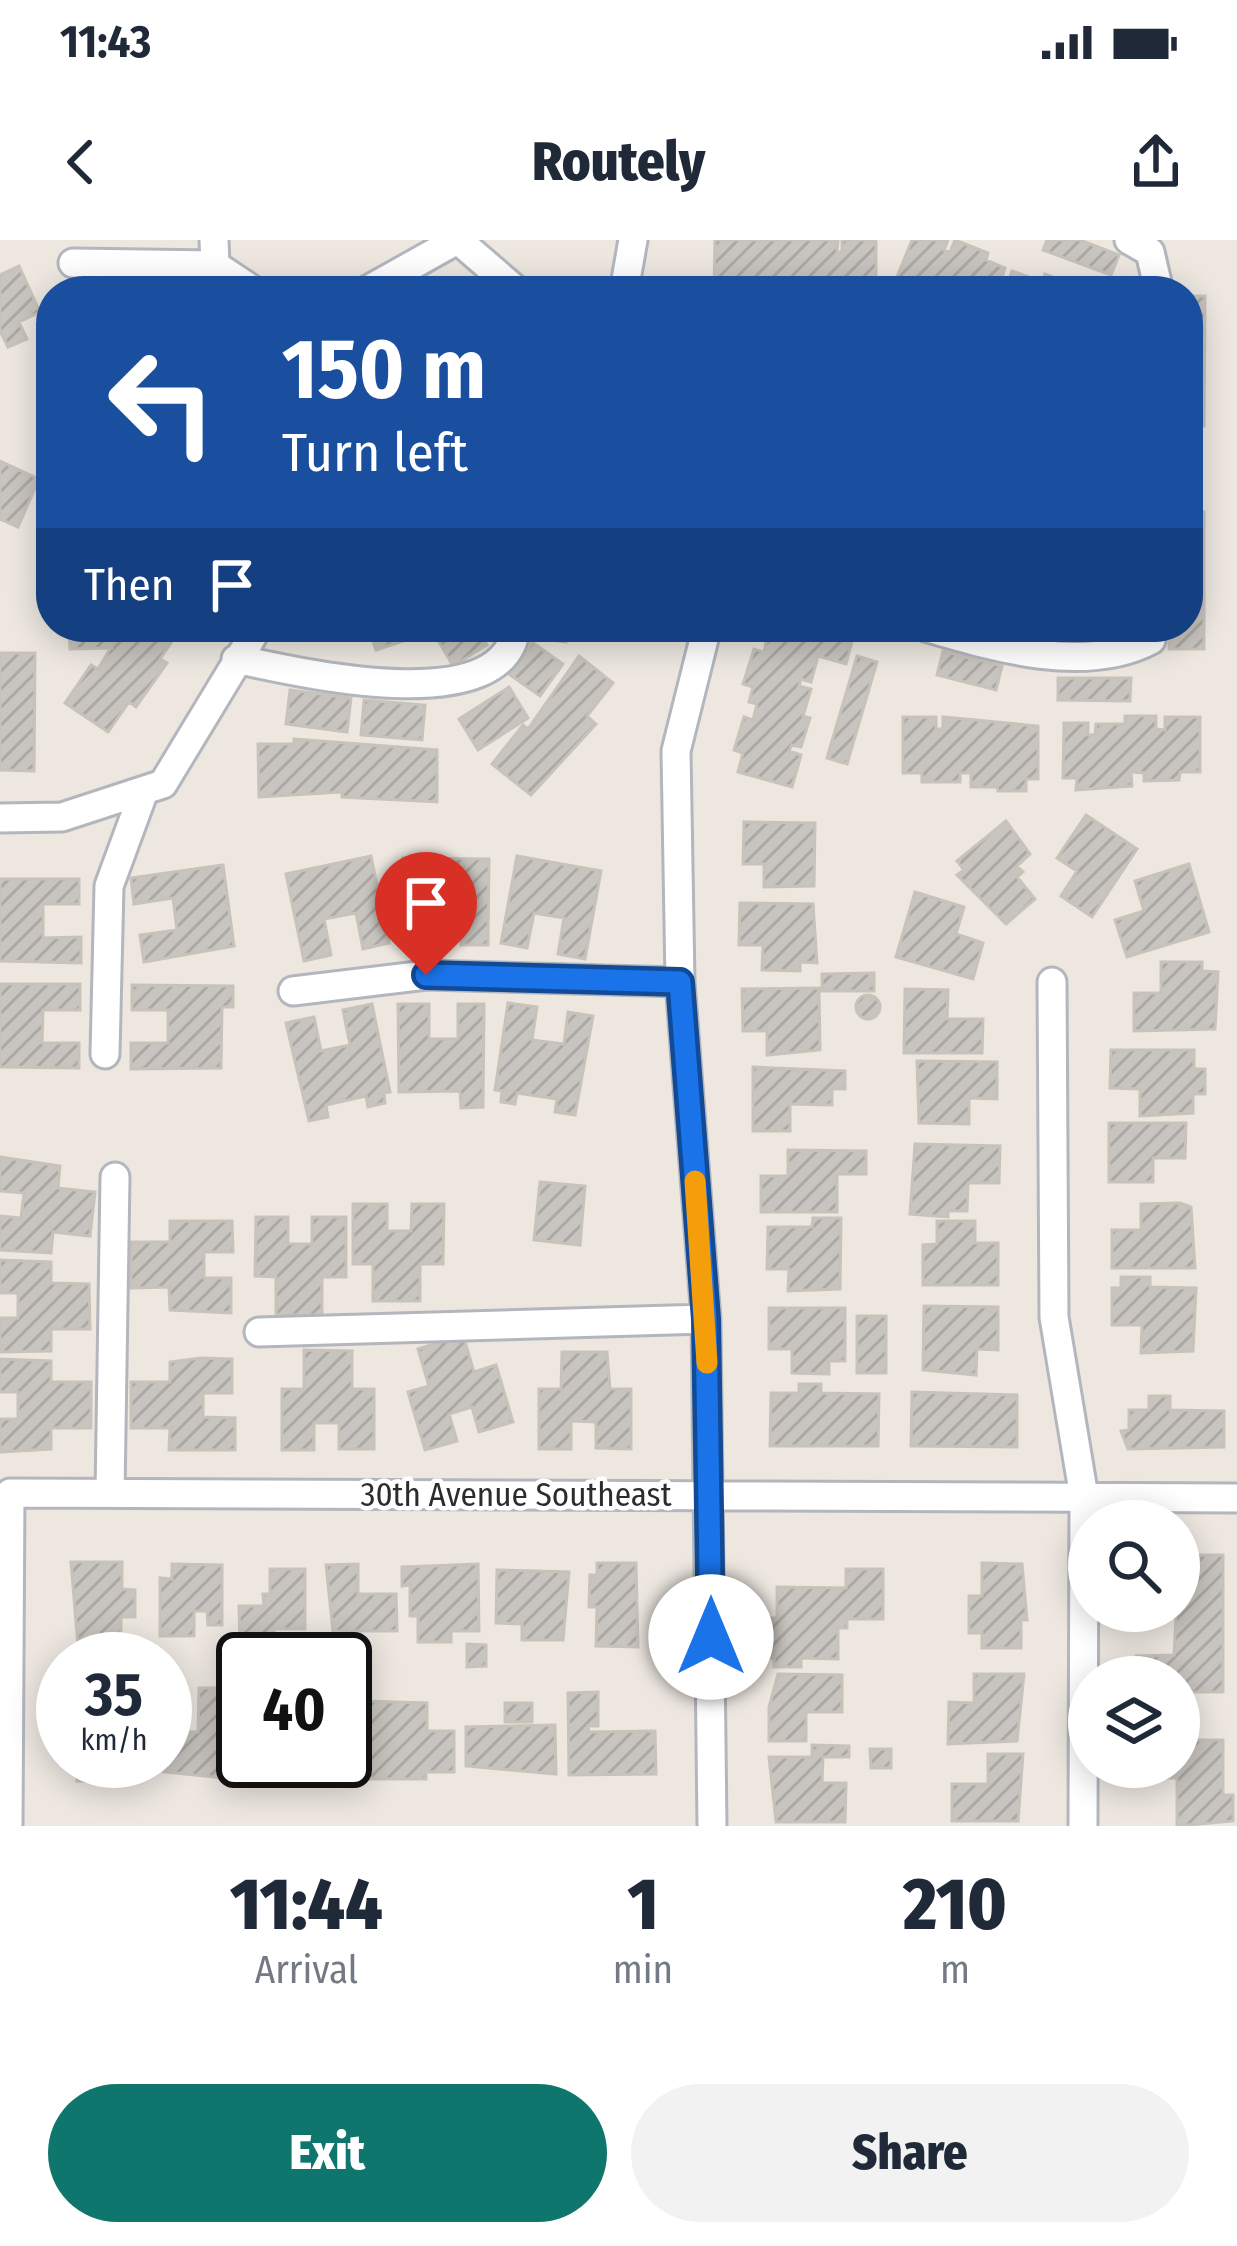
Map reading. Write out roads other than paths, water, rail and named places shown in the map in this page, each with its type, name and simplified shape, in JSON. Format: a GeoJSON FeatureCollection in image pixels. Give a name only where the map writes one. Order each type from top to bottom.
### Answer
{"type":"FeatureCollection","features":[{"type":"Feature","properties":{"kind":"street"},"geometry":{"type":"LineString","coordinates":[[393,276],[458,240],[500,276]]}},
{"type":"Feature","properties":{"kind":"street"},"geometry":{"type":"LineString","coordinates":[[627,276],[634,240]]}},
{"type":"Feature","properties":{"kind":"street"},"geometry":{"type":"LineString","coordinates":[[1130,240],[1150,252],[1156,276]]}},
{"type":"Feature","properties":{"kind":"street"},"geometry":{"type":"LineString","coordinates":[[73,263],[214,253],[238,276]]}},
{"type":"Feature","properties":{"kind":"street"},"geometry":{"type":"LineString","coordinates":[[0,818],[62,817],[164,784],[248,642]]}},
{"type":"Feature","properties":{"kind":"street"},"geometry":{"type":"LineString","coordinates":[[236,659],[345,682],[460,680],[493,669],[513,642]]}},
{"type":"Feature","properties":{"kind":"street"},"geometry":{"type":"LineString","coordinates":[[703,642],[676,752],[680,982],[706,1319],[712,1826]]}},
{"type":"Feature","properties":{"kind":"street"},"geometry":{"type":"LineString","coordinates":[[976,642],[1007,651],[1124,654],[1146,642]]}},
{"type":"Feature","properties":{"kind":"street"},"geometry":{"type":"LineString","coordinates":[[105,1054],[109,886],[144,791]]}},
{"type":"Feature","properties":{"kind":"street"},"geometry":{"type":"LineString","coordinates":[[293,991],[426,975],[680,982]]}},
{"type":"Feature","properties":{"kind":"street"},"geometry":{"type":"LineString","coordinates":[[1052,982],[1054,1317],[1084,1497],[1084,1826]]}},
{"type":"Feature","properties":{"kind":"street"},"geometry":{"type":"LineString","coordinates":[[110,1493],[115,1177]]}},
{"type":"Feature","properties":{"kind":"street"},"geometry":{"type":"LineString","coordinates":[[259,1332],[706,1319]]}},
{"type":"Feature","properties":{"kind":"street","name":"30th Avenue Southeast"},"geometry":{"type":"LineString","coordinates":[[8,1826],[10,1492],[1237,1498]]}}]}
